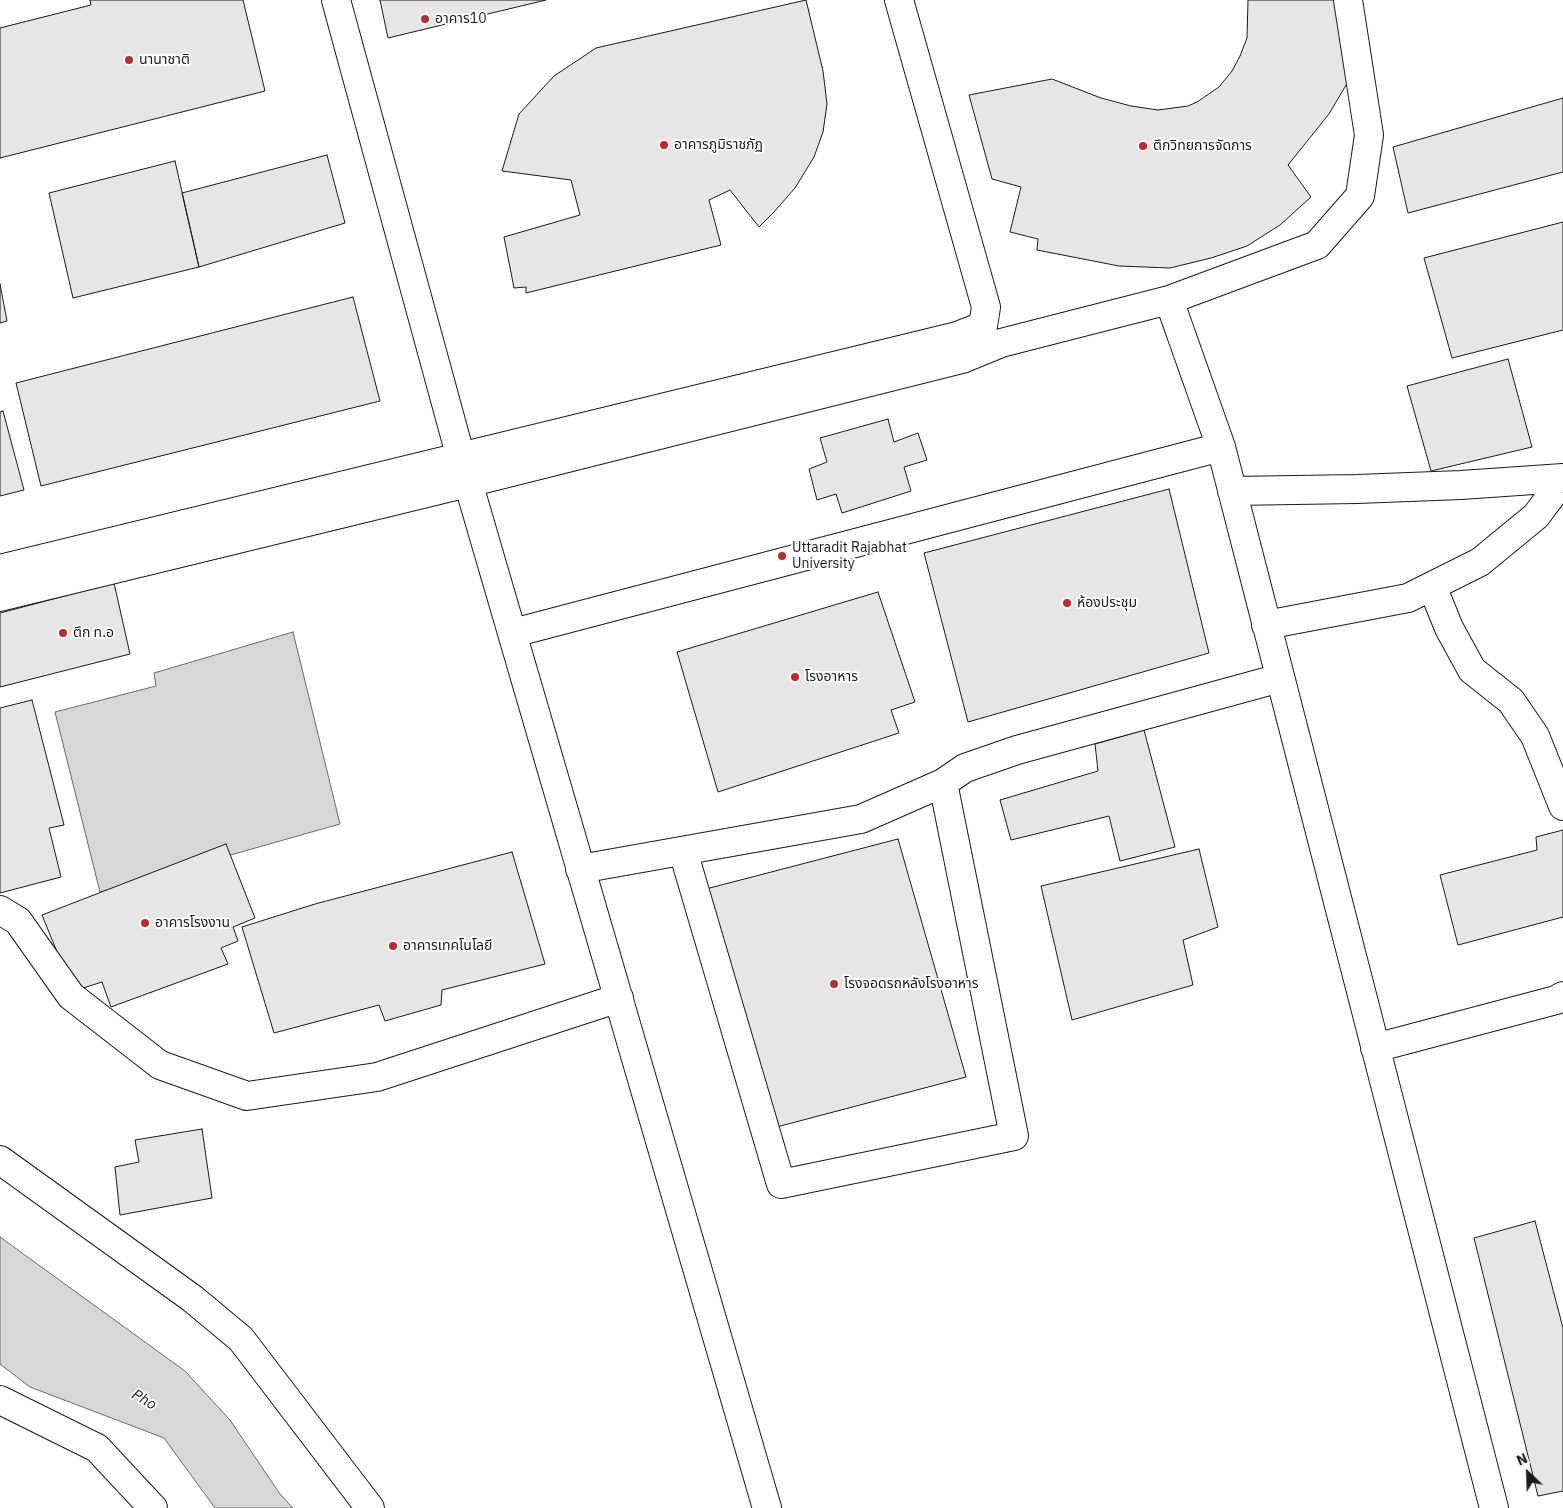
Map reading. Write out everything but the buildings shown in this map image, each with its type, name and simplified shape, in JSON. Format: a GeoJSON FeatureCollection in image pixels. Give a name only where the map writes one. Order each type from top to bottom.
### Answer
{"type":"FeatureCollection","features":[{"type":"Feature","properties":{"kind":"street"},"geometry":{"type":"LineString","coordinates":[[336,0],[465,470],[767,1508]]}},
{"type":"Feature","properties":{"kind":"street"},"geometry":{"type":"LineString","coordinates":[[900,0],[992,324]]}},
{"type":"Feature","properties":{"kind":"street"},"geometry":{"type":"LineString","coordinates":[[0,597],[957,336],[992,324],[1044,331],[1169,300],[1317,245],[1360,196],[1369,135],[1348,0]]}},
{"type":"Feature","properties":{"kind":"street"},"geometry":{"type":"LineString","coordinates":[[1169,300],[1221,447],[1494,1508]]}},
{"type":"Feature","properties":{"kind":"street"},"geometry":{"type":"LineString","coordinates":[[513,634],[1221,447]]}},
{"type":"Feature","properties":{"kind":"street"},"geometry":{"type":"LineString","coordinates":[[0,569],[465,470]]}},
{"type":"Feature","properties":{"kind":"street"},"geometry":{"type":"LineString","coordinates":[[1232,491],[1395,488],[1563,479]]}},
{"type":"Feature","properties":{"kind":"street"},"geometry":{"type":"LineString","coordinates":[[1266,625],[1408,598],[1480,562],[1536,516],[1563,479]]}},
{"type":"Feature","properties":{"kind":"street"},"geometry":{"type":"LineString","coordinates":[[1432,586],[1449,628],[1472,670],[1510,701],[1535,736],[1563,806]]}},
{"type":"Feature","properties":{"kind":"street"},"geometry":{"type":"LineString","coordinates":[[580,869],[861,819],[943,783],[965,768],[1017,750],[1280,678]]}},
{"type":"Feature","properties":{"kind":"street"},"geometry":{"type":"LineString","coordinates":[[683,851],[781,1184],[1014,1136],[943,783]]}},
{"type":"Feature","properties":{"kind":"street"},"geometry":{"type":"LineString","coordinates":[[0,910],[18,921],[71,996],[160,1065],[247,1096],[377,1077],[619,998]]}},
{"type":"Feature","properties":{"kind":"street"},"geometry":{"type":"LineString","coordinates":[[1375,1048],[1563,996]]}},
{"type":"Feature","properties":{"kind":"street"},"geometry":{"type":"LineString","coordinates":[[0,1160],[193,1299],[241,1339],[370,1508]]}},
{"type":"Feature","properties":{"kind":"street"},"geometry":{"type":"LineString","coordinates":[[0,1400],[96,1448],[153,1508]]}},
{"type":"Feature","properties":{"kind":"water"},"geometry":{"type":"Polygon","coordinates":[[[293,632],[340,824],[100,892],[55,712],[156,686],[154,673],[293,632]]]}},
{"type":"Feature","properties":{"kind":"water","name":"Pho"},"geometry":{"type":"Polygon","coordinates":[[[0,1237],[185,1371],[230,1420],[280,1494],[293,1508],[215,1508],[164,1438],[30,1387],[0,1364],[0,1237]]]}},
{"type":"Feature","properties":{"kind":"place","name":"อาคาร10"},"geometry":{"type":"Point","coordinates":[425,19]}},
{"type":"Feature","properties":{"kind":"place","name":"นานาชาติ"},"geometry":{"type":"Point","coordinates":[129,60]}},
{"type":"Feature","properties":{"kind":"place","name":"อาคารภูมิราชภัฏ"},"geometry":{"type":"Point","coordinates":[664,145]}},
{"type":"Feature","properties":{"kind":"place","name":"ตึกวิทยการจัดการ"},"geometry":{"type":"Point","coordinates":[1143,146]}},
{"type":"Feature","properties":{"kind":"place","name":"Uttaradit Rajabhat University"},"geometry":{"type":"Point","coordinates":[782,556]}},
{"type":"Feature","properties":{"kind":"place","name":"ห้องประชุม"},"geometry":{"type":"Point","coordinates":[1067,603]}},
{"type":"Feature","properties":{"kind":"place","name":"ตึก ท.อ"},"geometry":{"type":"Point","coordinates":[63,633]}},
{"type":"Feature","properties":{"kind":"place","name":"โรงอาหาร"},"geometry":{"type":"Point","coordinates":[795,677]}},
{"type":"Feature","properties":{"kind":"place","name":"อาคารโรงงาน"},"geometry":{"type":"Point","coordinates":[145,923]}},
{"type":"Feature","properties":{"kind":"place","name":"อาคารเทคโนโลยี"},"geometry":{"type":"Point","coordinates":[393,946]}},
{"type":"Feature","properties":{"kind":"place","name":"โรงจอดรถหลังโรงอาหาร"},"geometry":{"type":"Point","coordinates":[834,984]}}]}
